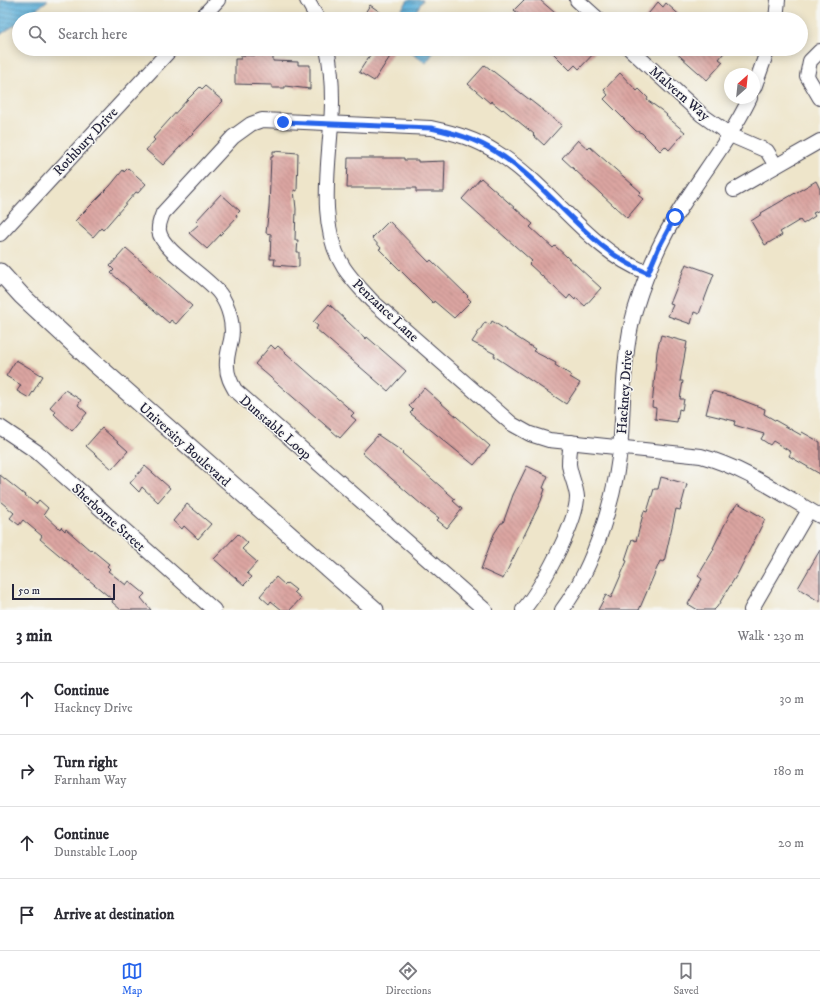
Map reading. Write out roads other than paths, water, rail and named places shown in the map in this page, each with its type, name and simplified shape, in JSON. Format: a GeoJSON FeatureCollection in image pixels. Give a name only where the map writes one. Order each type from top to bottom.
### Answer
{"type":"FeatureCollection","features":[{"type":"Feature","properties":{"kind":"street"},"geometry":{"type":"LineString","coordinates":[[207,12],[218,0]]}},
{"type":"Feature","properties":{"kind":"street"},"geometry":{"type":"LineString","coordinates":[[307,0],[314,12]]}},
{"type":"Feature","properties":{"kind":"street"},"geometry":{"type":"LineString","coordinates":[[577,0],[590,12]]}},
{"type":"Feature","properties":{"kind":"street"},"geometry":{"type":"LineString","coordinates":[[777,12],[778,0]]}},
{"type":"Feature","properties":{"kind":"street"},"geometry":{"type":"LineString","coordinates":[[820,51],[810,61],[807,76],[820,98]]}},
{"type":"Feature","properties":{"kind":"street","name":"Rothbury Drive"},"geometry":{"type":"LineString","coordinates":[[0,234],[165,56]]}},
{"type":"Feature","properties":{"kind":"street","name":"Penzance Lane"},"geometry":{"type":"LineString","coordinates":[[328,56],[332,76],[331,124],[327,167],[330,232],[336,252],[344,267],[358,287],[512,424],[530,434],[549,440],[701,456],[724,462],[745,472],[814,513]]}},
{"type":"Feature","properties":{"kind":"street","name":"Malvern Way"},"geometry":{"type":"LineString","coordinates":[[638,56],[702,115],[730,134],[767,151],[776,166]]}},
{"type":"Feature","properties":{"kind":"street"},"geometry":{"type":"LineString","coordinates":[[760,71],[765,56]]}},
{"type":"Feature","properties":{"kind":"street","name":"Hackney Drive"},"geometry":{"type":"LineString","coordinates":[[562,610],[580,579],[599,536],[610,504],[620,447],[623,379],[628,345],[635,311],[648,273],[659,247],[675,217],[730,134],[747,104]]}},
{"type":"Feature","properties":{"kind":"street","name":"Dunstable Loop"},"geometry":{"type":"LineString","coordinates":[[484,610],[235,390],[229,380],[226,368],[232,338],[231,321],[227,307],[213,286],[162,240],[159,231],[163,213],[242,129],[262,120],[431,128],[454,133],[476,141],[496,152],[515,165],[609,253],[631,267],[648,273]]}},
{"type":"Feature","properties":{"kind":"street"},"geometry":{"type":"LineString","coordinates":[[734,190],[820,141]]}},
{"type":"Feature","properties":{"kind":"street","name":"University Boulevard"},"geometry":{"type":"LineString","coordinates":[[0,272],[22,296],[92,361],[375,610]]}},
{"type":"Feature","properties":{"kind":"street","name":"Sherborne Street"},"geometry":{"type":"LineString","coordinates":[[0,427],[37,452],[214,610]]}},
{"type":"Feature","properties":{"kind":"street"},"geometry":{"type":"LineString","coordinates":[[522,610],[558,552],[575,506],[577,498],[575,483],[569,465],[571,442]]}},
{"type":"Feature","properties":{"kind":"street"},"geometry":{"type":"LineString","coordinates":[[751,610],[814,513]]}},
{"type":"Feature","properties":{"kind":"water"},"geometry":{"type":"Polygon","coordinates":[[[0,0],[48,0],[33,12],[12,12],[12,27],[0,35],[0,0]]]}},
{"type":"Feature","properties":{"kind":"water"},"geometry":{"type":"Polygon","coordinates":[[[408,0],[423,0],[416,11],[417,12],[400,12],[408,0]]]}},
{"type":"Feature","properties":{"kind":"water"},"geometry":{"type":"Polygon","coordinates":[[[416,56],[431,56],[426,63],[416,56]]]}}]}
